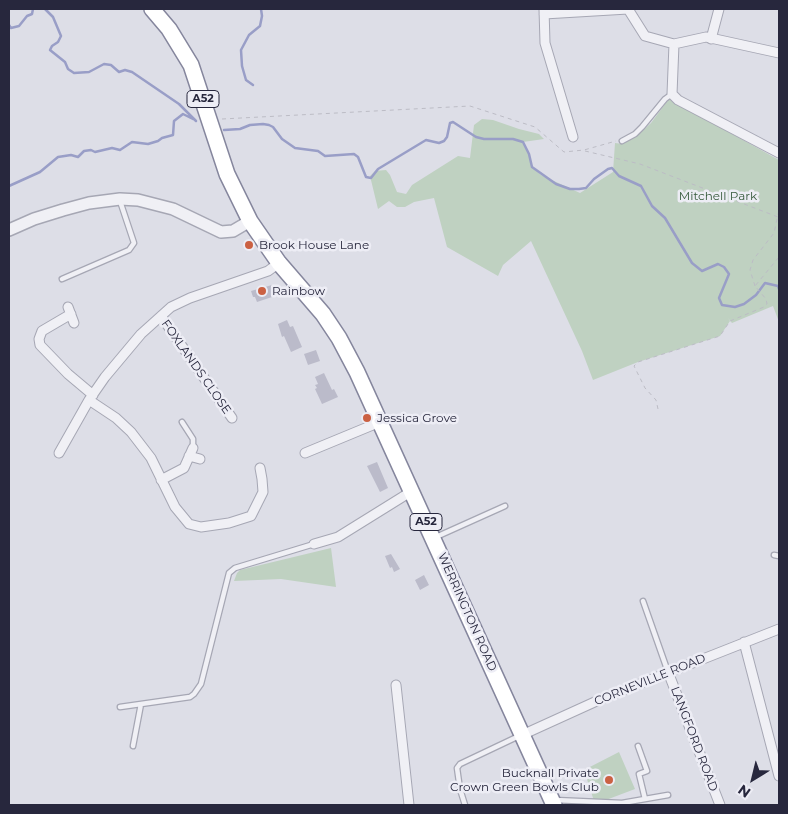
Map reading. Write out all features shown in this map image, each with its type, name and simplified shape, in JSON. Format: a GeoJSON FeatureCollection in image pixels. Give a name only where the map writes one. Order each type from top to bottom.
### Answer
{"type":"FeatureCollection","features":[{"type":"Feature","properties":{"kind":"highway","name":"A52"},"geometry":{"type":"LineString","coordinates":[[152,9],[169,28],[191,65],[227,174],[250,221],[279,262]]}},
{"type":"Feature","properties":{"kind":"highway","name":"WERRINGTON ROAD"},"geometry":{"type":"LineString","coordinates":[[279,262],[324,314],[358,372],[553,802]]}},
{"type":"Feature","properties":{"kind":"street"},"geometry":{"type":"LineString","coordinates":[[573,137],[545,43],[544,11],[628,9],[645,36],[674,44],[706,37],[779,53]]}},
{"type":"Feature","properties":{"kind":"street"},"geometry":{"type":"LineString","coordinates":[[711,38],[719,9]]}},
{"type":"Feature","properties":{"kind":"street"},"geometry":{"type":"LineString","coordinates":[[674,44],[672,94],[678,100],[779,153]]}},
{"type":"Feature","properties":{"kind":"street"},"geometry":{"type":"LineString","coordinates":[[9,230],[34,219],[89,203],[120,199],[138,200],[173,209],[221,232],[233,231],[250,221]]}},
{"type":"Feature","properties":{"kind":"street"},"geometry":{"type":"LineString","coordinates":[[59,453],[69,443],[91,397],[105,377],[132,344],[171,307],[190,298],[268,272],[279,262]]}},
{"type":"Feature","properties":{"kind":"street"},"geometry":{"type":"LineString","coordinates":[[71,315],[42,331],[39,338],[40,345],[91,397],[131,432],[151,458],[175,507],[189,524],[201,527],[229,523],[251,516],[263,492],[260,468]]}},
{"type":"Feature","properties":{"kind":"street","name":"FOXLANDS CLOSE"},"geometry":{"type":"LineString","coordinates":[[161,316],[232,418]]}},
{"type":"Feature","properties":{"kind":"street"},"geometry":{"type":"LineString","coordinates":[[306,452],[380,422]]}},
{"type":"Feature","properties":{"kind":"street"},"geometry":{"type":"LineString","coordinates":[[161,480],[184,468],[191,452],[200,459]]}},
{"type":"Feature","properties":{"kind":"street"},"geometry":{"type":"LineString","coordinates":[[314,544],[338,537],[412,491]]}},
{"type":"Feature","properties":{"kind":"street","name":"CORNEVILLE ROAD"},"geometry":{"type":"LineString","coordinates":[[522,735],[558,717],[779,629]]}},
{"type":"Feature","properties":{"kind":"street"},"geometry":{"type":"LineString","coordinates":[[744,642],[779,776]]}},
{"type":"Feature","properties":{"kind":"street","name":"LANGFORD ROAD"},"geometry":{"type":"LineString","coordinates":[[668,672],[720,805]]}},
{"type":"Feature","properties":{"kind":"street"},"geometry":{"type":"LineString","coordinates":[[396,685],[409,805]]}},
{"type":"Feature","properties":{"kind":"lane"},"geometry":{"type":"LineString","coordinates":[[622,141],[635,134],[672,94]]}},
{"type":"Feature","properties":{"kind":"lane"},"geometry":{"type":"LineString","coordinates":[[62,279],[129,250],[134,243],[120,199]]}},
{"type":"Feature","properties":{"kind":"lane"},"geometry":{"type":"LineString","coordinates":[[182,422],[193,439],[191,452]]}},
{"type":"Feature","properties":{"kind":"lane"},"geometry":{"type":"LineString","coordinates":[[434,538],[505,506]]}},
{"type":"Feature","properties":{"kind":"lane"},"geometry":{"type":"LineString","coordinates":[[120,707],[190,697],[199,688],[229,573],[235,568],[314,544]]}},
{"type":"Feature","properties":{"kind":"lane"},"geometry":{"type":"LineString","coordinates":[[643,601],[668,672]]}},
{"type":"Feature","properties":{"kind":"lane"},"geometry":{"type":"LineString","coordinates":[[133,746],[140,704]]}},
{"type":"Feature","properties":{"kind":"lane"},"geometry":{"type":"LineString","coordinates":[[465,805],[460,789],[457,768],[460,764],[522,735]]}},
{"type":"Feature","properties":{"kind":"lane"},"geometry":{"type":"LineString","coordinates":[[638,746],[647,770],[639,774],[645,799]]}},
{"type":"Feature","properties":{"kind":"lane"},"geometry":{"type":"LineString","coordinates":[[553,802],[622,803],[668,795]]}},
{"type":"Feature","properties":{"kind":"path"},"geometry":{"type":"LineString","coordinates":[[210,120],[470,106],[536,128],[564,152],[584,150],[615,141],[622,141]]}},
{"type":"Feature","properties":{"kind":"path"},"geometry":{"type":"LineString","coordinates":[[584,150],[640,164],[778,217]]}},
{"type":"Feature","properties":{"kind":"path"},"geometry":{"type":"LineString","coordinates":[[658,409],[656,400],[645,388],[634,366],[638,362],[720,336],[730,321],[767,304],[766,299],[755,286],[750,270],[753,260],[774,233],[779,210]]}},
{"type":"Feature","properties":{"kind":"path"},"geometry":{"type":"LineString","coordinates":[[755,286],[779,257]]}},
{"type":"Feature","properties":{"kind":"green space","name":"Mitchell Park"},"geometry":{"type":"Polygon","coordinates":[[[668,100],[779,160],[779,322],[773,306],[732,323],[728,318],[730,321],[720,336],[638,362],[593,380],[582,351],[531,241],[503,265],[498,276],[447,247],[434,198],[414,202],[405,207],[397,207],[389,201],[378,209],[370,176],[375,171],[386,170],[397,192],[406,194],[412,185],[458,156],[470,158],[474,125],[482,119],[493,120],[539,134],[544,139],[523,142],[529,154],[532,167],[541,175],[580,193],[613,172],[615,143],[623,144],[640,133],[651,123],[668,100]]]}},
{"type":"Feature","properties":{"kind":"green space"},"geometry":{"type":"Polygon","coordinates":[[[331,548],[336,587],[281,579],[234,581],[240,570],[331,548]]]}},
{"type":"Feature","properties":{"kind":"green space","name":"Bucknall Private Crown Green Bowls Club"},"geometry":{"type":"Polygon","coordinates":[[[619,752],[635,789],[606,800],[594,801],[584,770],[619,752]]]}},
{"type":"Feature","properties":{"kind":"building"},"geometry":{"type":"Polygon","coordinates":[[[272,285],[275,296],[257,302],[251,291],[272,285]]]}},
{"type":"Feature","properties":{"kind":"building"},"geometry":{"type":"Polygon","coordinates":[[[287,320],[290,327],[293,326],[302,347],[291,352],[284,336],[282,337],[278,324],[287,320]]]}},
{"type":"Feature","properties":{"kind":"building"},"geometry":{"type":"Polygon","coordinates":[[[316,350],[320,361],[308,365],[304,354],[316,350]]]}},
{"type":"Feature","properties":{"kind":"building"},"geometry":{"type":"Polygon","coordinates":[[[324,373],[332,390],[334,389],[338,397],[322,404],[315,389],[317,388],[315,385],[318,384],[315,377],[324,373]]]}},
{"type":"Feature","properties":{"kind":"building"},"geometry":{"type":"Polygon","coordinates":[[[377,462],[388,488],[380,492],[367,466],[377,462]]]}},
{"type":"Feature","properties":{"kind":"building"},"geometry":{"type":"Polygon","coordinates":[[[391,554],[400,569],[394,572],[392,567],[390,568],[385,556],[391,554]]]}},
{"type":"Feature","properties":{"kind":"building"},"geometry":{"type":"Polygon","coordinates":[[[424,575],[429,585],[420,590],[415,580],[424,575]]]}},
{"type":"Feature","properties":{"kind":"waterway"},"geometry":{"type":"LineString","coordinates":[[9,25],[11,28],[19,26],[27,16],[32,14],[33,9]]}},
{"type":"Feature","properties":{"kind":"waterway"},"geometry":{"type":"LineString","coordinates":[[45,9],[53,17],[61,36],[50,50],[65,62],[68,69],[74,73],[89,72],[104,64],[111,65],[119,72],[125,70],[132,72],[179,104],[196,121]]}},
{"type":"Feature","properties":{"kind":"waterway"},"geometry":{"type":"LineString","coordinates":[[253,85],[246,80],[242,66],[241,50],[249,35],[260,26],[261,9]]}},
{"type":"Feature","properties":{"kind":"waterway"},"geometry":{"type":"LineString","coordinates":[[9,186],[40,172],[58,157],[71,155],[78,157],[84,151],[91,150],[95,152],[112,148],[120,150],[132,142],[148,144],[173,135],[174,121],[183,114],[193,119]]}},
{"type":"Feature","properties":{"kind":"waterway"},"geometry":{"type":"LineString","coordinates":[[224,130],[240,129],[250,125],[269,125],[273,127],[282,139],[295,148],[318,151],[325,156],[354,154],[358,157],[366,177],[371,178],[378,169],[426,140],[439,143],[444,141],[447,137],[450,123],[453,122],[476,137],[484,139],[513,139],[523,142],[529,154],[532,167],[556,184],[570,189],[586,188],[594,179],[612,168],[619,176],[641,186],[652,206],[665,218],[692,263],[702,271],[718,264],[724,267],[729,274],[719,298],[722,305],[735,307],[744,304],[756,295],[765,283],[778,286],[779,289]]}},
{"type":"Feature","properties":{"kind":"place","name":"Brook House Lane"},"geometry":{"type":"Point","coordinates":[249,245]}},
{"type":"Feature","properties":{"kind":"place","name":"Rainbow"},"geometry":{"type":"Point","coordinates":[262,291]}},
{"type":"Feature","properties":{"kind":"place","name":"Jessica Grove"},"geometry":{"type":"Point","coordinates":[367,418]}},
{"type":"Feature","properties":{"kind":"place","name":"Bucknall Private Crown Green Bowls Club"},"geometry":{"type":"Point","coordinates":[609,780]}}]}
